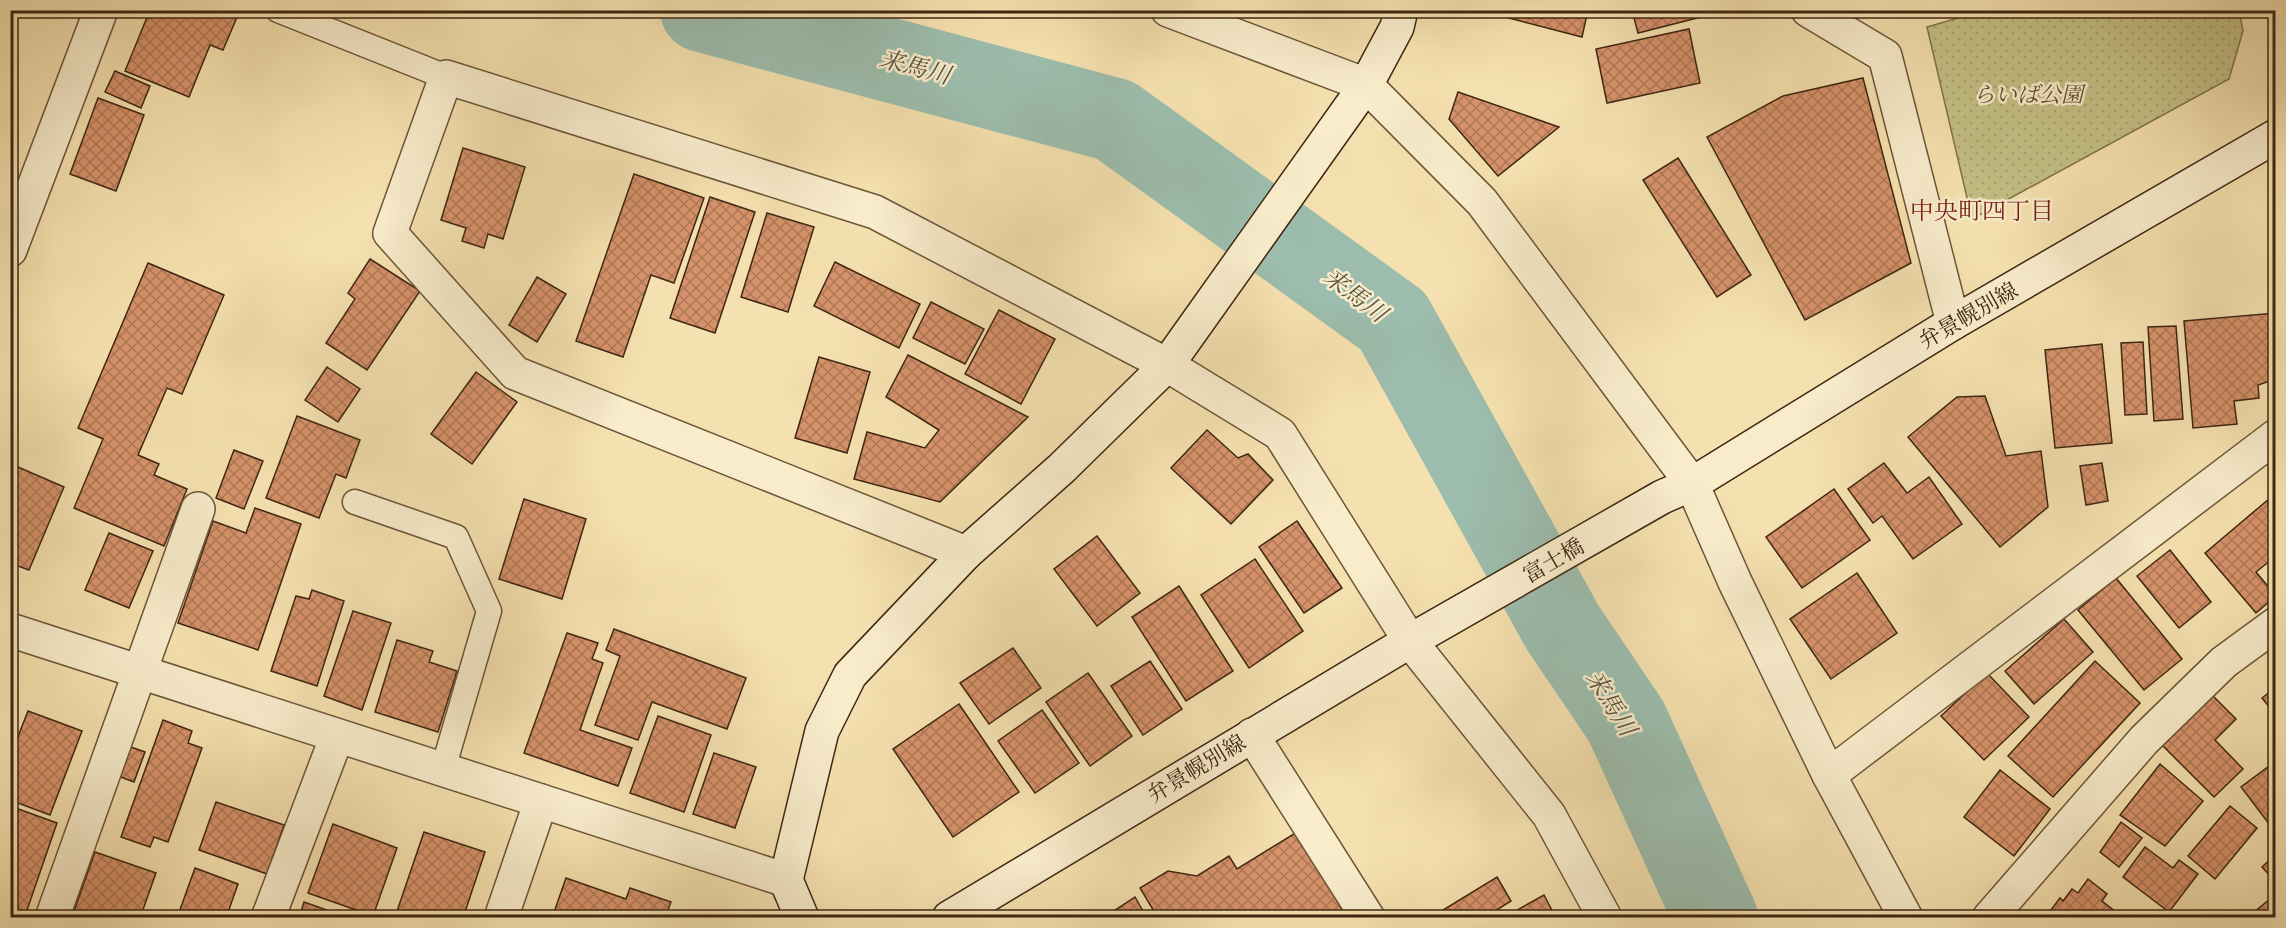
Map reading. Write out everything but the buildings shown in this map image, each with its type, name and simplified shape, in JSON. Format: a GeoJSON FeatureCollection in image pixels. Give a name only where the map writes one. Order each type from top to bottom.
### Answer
{"type":"FeatureCollection","features":[{"type":"Feature","properties":{"kind":"street"},"geometry":{"type":"LineString","coordinates":[[10,250],[101,10]]}},
{"type":"Feature","properties":{"kind":"street"},"geometry":{"type":"LineString","coordinates":[[1168,10],[1366,85],[1482,202],[1677,490],[1735,582],[1829,775],[1906,918]]}},
{"type":"Feature","properties":{"kind":"street"},"geometry":{"type":"LineString","coordinates":[[802,918],[786,880],[822,731],[850,675],[966,553],[1062,468],[1167,365],[1366,85],[1397,27],[1401,10]]}},
{"type":"Feature","properties":{"kind":"street"},"geometry":{"type":"LineString","coordinates":[[1808,10],[1885,56],[1953,323]]}},
{"type":"Feature","properties":{"kind":"street"},"geometry":{"type":"LineString","coordinates":[[966,553],[515,373],[390,233],[446,76],[875,212],[1167,365],[1280,434],[1410,640],[1549,814],[1605,918]]}},
{"type":"Feature","properties":{"kind":"street","name":"弁景幌別線"},"geometry":{"type":"LineString","coordinates":[[1677,490],[1953,323],[2276,136]]}},
{"type":"Feature","properties":{"kind":"street"},"geometry":{"type":"LineString","coordinates":[[1829,775],[2276,436]]}},
{"type":"Feature","properties":{"kind":"street","name":"富士橋"},"geometry":{"type":"LineString","coordinates":[[1444,623],[1677,490]]}},
{"type":"Feature","properties":{"kind":"street"},"geometry":{"type":"LineString","coordinates":[[52,918],[198,509]]}},
{"type":"Feature","properties":{"kind":"street","name":"弁景幌別線"},"geometry":{"type":"LineString","coordinates":[[949,918],[1410,640],[1444,623]]}},
{"type":"Feature","properties":{"kind":"street"},"geometry":{"type":"LineString","coordinates":[[1989,918],[2144,740],[2224,662],[2276,624]]}},
{"type":"Feature","properties":{"kind":"street"},"geometry":{"type":"LineString","coordinates":[[10,630],[786,880]]}},
{"type":"Feature","properties":{"kind":"street"},"geometry":{"type":"LineString","coordinates":[[1252,735],[1368,918]]}},
{"type":"Feature","properties":{"kind":"street"},"geometry":{"type":"LineString","coordinates":[[268,918],[337,736]]}},
{"type":"Feature","properties":{"kind":"street"},"geometry":{"type":"LineString","coordinates":[[501,918],[542,801]]}},
{"type":"Feature","properties":{"kind":"lane"},"geometry":{"type":"LineString","coordinates":[[278,10],[446,76]]}},
{"type":"Feature","properties":{"kind":"lane"},"geometry":{"type":"LineString","coordinates":[[355,502],[456,537],[489,611],[443,769]]}},
{"type":"Feature","properties":{"kind":"green space","name":"らいば公園"},"geometry":{"type":"Polygon","coordinates":[[[2239,10],[2243,31],[2229,79],[1972,219],[1927,27],[1982,11],[2239,10]]]}},
{"type":"Feature","properties":{"kind":"waterway","name":"来馬川"},"geometry":{"type":"LineString","coordinates":[[702,10],[1115,120],[1393,321],[1563,628],[1626,721],[1716,918]]}},
{"type":"Feature","properties":{"kind":"district","name":"中央町四丁目"},"geometry":{"type":"Point","coordinates":[1982,211]}}]}
